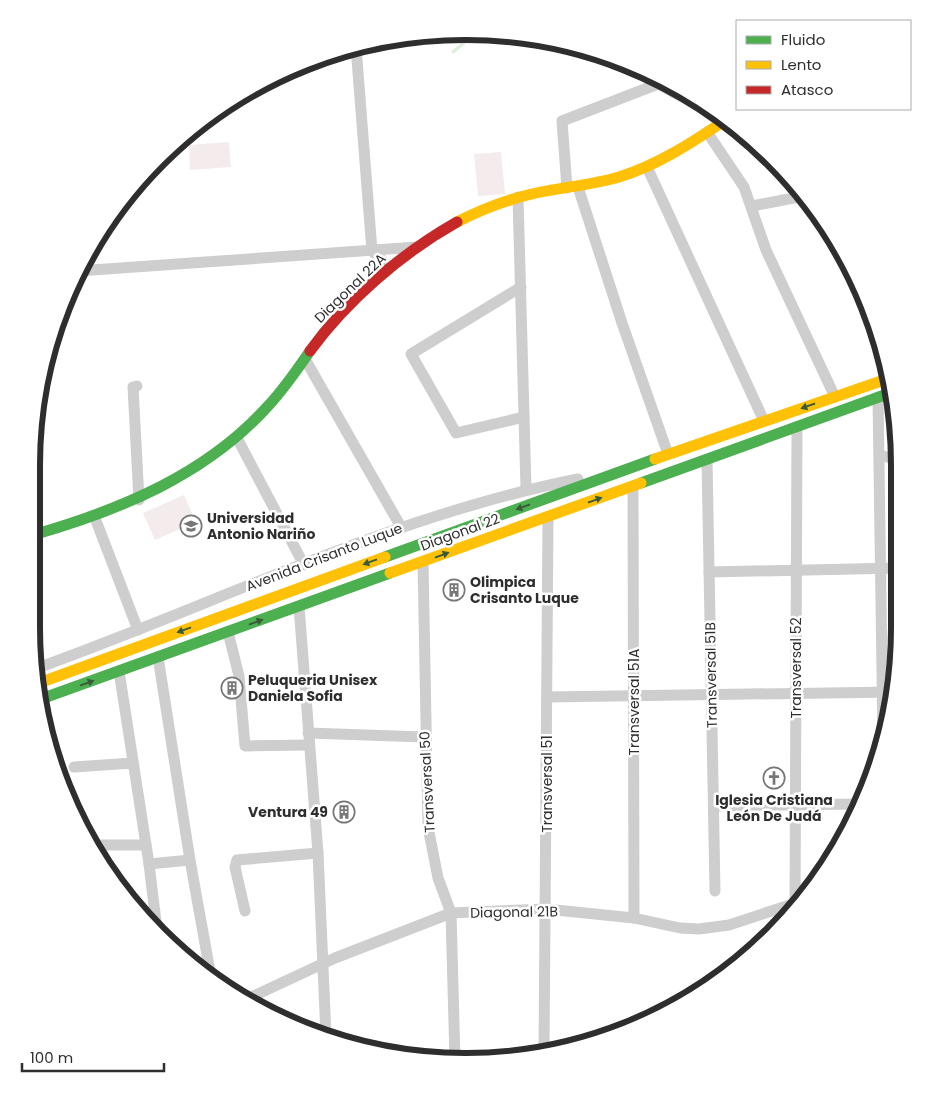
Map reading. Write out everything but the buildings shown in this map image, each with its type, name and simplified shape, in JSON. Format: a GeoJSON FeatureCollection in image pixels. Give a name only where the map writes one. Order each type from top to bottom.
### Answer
{"type":"FeatureCollection","features":[{"type":"Feature","properties":{"kind":"main road","name":"Diagonal 22A"},"geometry":{"type":"LineString","coordinates":[[40,533],[96,518],[139,500],[191,473],[237,438],[269,406],[327,329],[377,280],[417,247],[469,216],[518,197],[573,187],[648,167],[719,124]]}},
{"type":"Feature","properties":{"kind":"main road","name":"Diagonal 22"},"geometry":{"type":"LineString","coordinates":[[44,681],[619,471],[883,380]]}},
{"type":"Feature","properties":{"kind":"main road","name":"Diagonal 22"},"geometry":{"type":"LineString","coordinates":[[46,697],[885,396]]}},
{"type":"Feature","properties":{"kind":"street"},"geometry":{"type":"LineString","coordinates":[[357,54],[372,251],[383,261],[382,271],[377,280]]}},
{"type":"Feature","properties":{"kind":"street"},"geometry":{"type":"LineString","coordinates":[[656,85],[562,121],[573,187],[668,454]]}},
{"type":"Feature","properties":{"kind":"street"},"geometry":{"type":"LineString","coordinates":[[707,132],[736,173],[752,206],[766,250],[835,397]]}},
{"type":"Feature","properties":{"kind":"street"},"geometry":{"type":"LineString","coordinates":[[648,167],[764,422]]}},
{"type":"Feature","properties":{"kind":"street"},"geometry":{"type":"LineString","coordinates":[[518,197],[526,489]]}},
{"type":"Feature","properties":{"kind":"street"},"geometry":{"type":"LineString","coordinates":[[752,206],[796,198]]}},
{"type":"Feature","properties":{"kind":"street"},"geometry":{"type":"LineString","coordinates":[[88,270],[417,247]]}},
{"type":"Feature","properties":{"kind":"street"},"geometry":{"type":"LineString","coordinates":[[521,287],[411,354],[456,433],[524,417]]}},
{"type":"Feature","properties":{"kind":"street"},"geometry":{"type":"LineString","coordinates":[[305,359],[401,527]]}},
{"type":"Feature","properties":{"kind":"street"},"geometry":{"type":"LineString","coordinates":[[137,386],[133,387],[139,500]]}},
{"type":"Feature","properties":{"kind":"street"},"geometry":{"type":"LineString","coordinates":[[878,398],[881,569],[887,680]]}},
{"type":"Feature","properties":{"kind":"street","name":"Transversal 52"},"geometry":{"type":"LineString","coordinates":[[796,429],[796,895]]}},
{"type":"Feature","properties":{"kind":"street"},"geometry":{"type":"LineString","coordinates":[[237,438],[304,565]]}},
{"type":"Feature","properties":{"kind":"street"},"geometry":{"type":"LineString","coordinates":[[879,455],[891,458]]}},
{"type":"Feature","properties":{"kind":"street","name":"Transversal 51B"},"geometry":{"type":"LineString","coordinates":[[707,460],[715,891]]}},
{"type":"Feature","properties":{"kind":"street","name":"Avenida Crisanto Luque"},"geometry":{"type":"LineString","coordinates":[[42,666],[401,527],[526,489],[619,471]]}},
{"type":"Feature","properties":{"kind":"street","name":"Transversal 51A"},"geometry":{"type":"LineString","coordinates":[[633,486],[634,918]]}},
{"type":"Feature","properties":{"kind":"street","name":"Transversal 51"},"geometry":{"type":"LineString","coordinates":[[544,1046],[548,517]]}},
{"type":"Feature","properties":{"kind":"street"},"geometry":{"type":"LineString","coordinates":[[96,518],[138,630]]}},
{"type":"Feature","properties":{"kind":"street","name":"Transversal 50"},"geometry":{"type":"LineString","coordinates":[[422,562],[424,737],[428,827],[438,878],[451,913],[455,1053]]}},
{"type":"Feature","properties":{"kind":"street"},"geometry":{"type":"LineString","coordinates":[[709,572],[891,568]]}},
{"type":"Feature","properties":{"kind":"street"},"geometry":{"type":"LineString","coordinates":[[299,606],[318,853],[326,1029]]}},
{"type":"Feature","properties":{"kind":"street"},"geometry":{"type":"LineString","coordinates":[[228,632],[239,676],[245,746],[309,745]]}},
{"type":"Feature","properties":{"kind":"street"},"geometry":{"type":"LineString","coordinates":[[158,657],[190,860],[209,967]]}},
{"type":"Feature","properties":{"kind":"street"},"geometry":{"type":"LineString","coordinates":[[119,671],[156,918]]}},
{"type":"Feature","properties":{"kind":"street"},"geometry":{"type":"LineString","coordinates":[[548,697],[886,692]]}},
{"type":"Feature","properties":{"kind":"street"},"geometry":{"type":"LineString","coordinates":[[308,733],[424,737]]}},
{"type":"Feature","properties":{"kind":"street"},"geometry":{"type":"LineString","coordinates":[[74,767],[133,763]]}},
{"type":"Feature","properties":{"kind":"street"},"geometry":{"type":"LineString","coordinates":[[714,806],[853,804]]}},
{"type":"Feature","properties":{"kind":"street"},"geometry":{"type":"LineString","coordinates":[[100,845],[146,845]]}},
{"type":"Feature","properties":{"kind":"street"},"geometry":{"type":"LineString","coordinates":[[245,911],[234,867],[237,860],[318,853]]}},
{"type":"Feature","properties":{"kind":"street"},"geometry":{"type":"LineString","coordinates":[[149,864],[190,860]]}},
{"type":"Feature","properties":{"kind":"street","name":"Diagonal 21B"},"geometry":{"type":"LineString","coordinates":[[253,996],[323,963],[451,913],[546,909],[634,918],[680,928],[716,928],[786,907]]}},
{"type":"Feature","properties":{"kind":"shaded area"},"geometry":{"type":"Polygon","coordinates":[[[229,142],[231,167],[190,170],[189,145],[229,142]]]}},
{"type":"Feature","properties":{"kind":"shaded area"},"geometry":{"type":"Polygon","coordinates":[[[501,152],[505,194],[478,196],[474,154],[501,152]]]}},
{"type":"Feature","properties":{"kind":"shaded area"},"geometry":{"type":"Polygon","coordinates":[[[184,495],[196,522],[155,540],[143,513],[184,495]]]}},
{"type":"Feature","properties":{"kind":"waterway"},"geometry":{"type":"LineString","coordinates":[[453,52],[467,40]]}},
{"type":"Feature","properties":{"kind":"traffic: fast"},"geometry":{"type":"LineString","coordinates":[[40,533],[98,514],[160,487],[189,471],[217,452],[244,430],[279,393],[310,351]]}},
{"type":"Feature","properties":{"kind":"traffic: fast"},"geometry":{"type":"LineString","coordinates":[[641,483],[885,395]]}},
{"type":"Feature","properties":{"kind":"traffic: fast"},"geometry":{"type":"LineString","coordinates":[[385,557],[655,459]]}},
{"type":"Feature","properties":{"kind":"traffic: fast"},"geometry":{"type":"LineString","coordinates":[[46,697],[390,573]]}},
{"type":"Feature","properties":{"kind":"traffic: slow"},"geometry":{"type":"LineString","coordinates":[[457,222],[516,198],[599,182],[633,172],[675,152],[719,124]]}},
{"type":"Feature","properties":{"kind":"traffic: slow"},"geometry":{"type":"LineString","coordinates":[[655,459],[883,380]]}},
{"type":"Feature","properties":{"kind":"traffic: slow"},"geometry":{"type":"LineString","coordinates":[[390,573],[641,483]]}},
{"type":"Feature","properties":{"kind":"traffic: slow"},"geometry":{"type":"LineString","coordinates":[[44,681],[385,557]]}},
{"type":"Feature","properties":{"kind":"traffic: jam"},"geometry":{"type":"LineString","coordinates":[[310,351],[341,314],[377,279],[416,248],[457,222]]}},
{"type":"Feature","properties":{"kind":"place","name":"Universidad Antonio Nariño"},"geometry":{"type":"Point","coordinates":[191,526]}},
{"type":"Feature","properties":{"kind":"place","name":"Olimpica Crisanto Luque"},"geometry":{"type":"Point","coordinates":[454,590]}},
{"type":"Feature","properties":{"kind":"place","name":"Peluqueria Unisex Daniela Sofia"},"geometry":{"type":"Point","coordinates":[232,688]}},
{"type":"Feature","properties":{"kind":"place","name":"Iglesia Cristiana León De Judá"},"geometry":{"type":"Point","coordinates":[774,778]}},
{"type":"Feature","properties":{"kind":"place","name":"Ventura 49"},"geometry":{"type":"Point","coordinates":[344,812]}}]}
